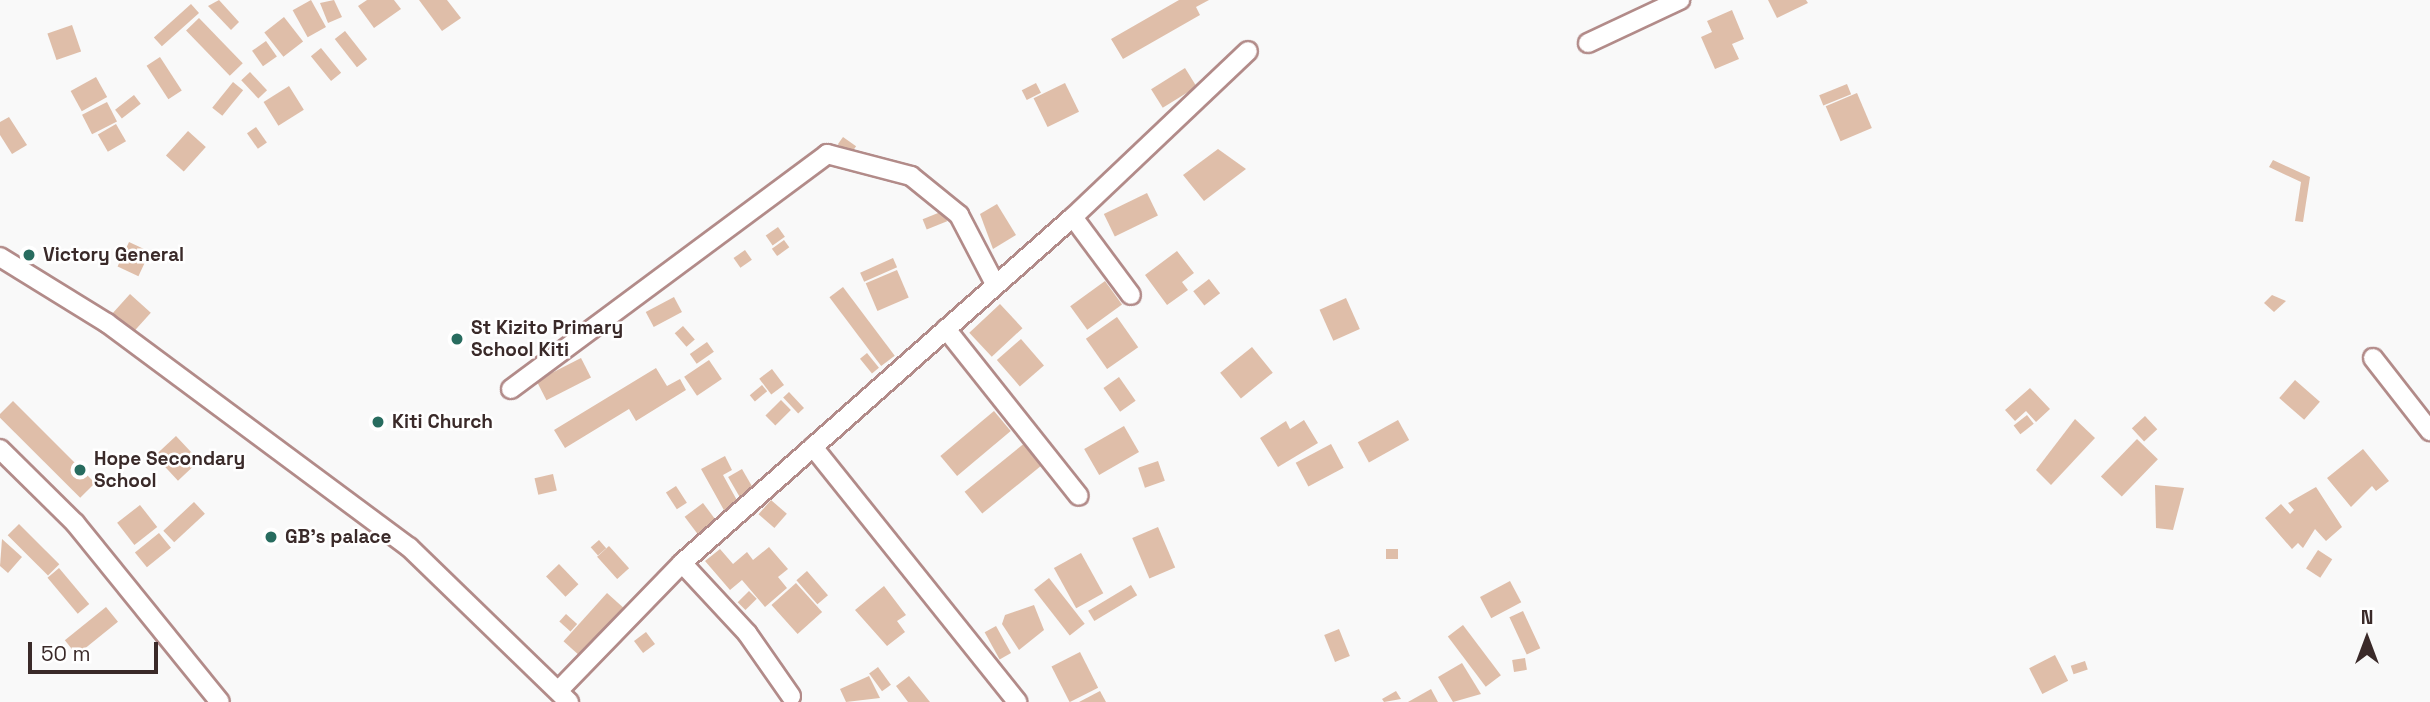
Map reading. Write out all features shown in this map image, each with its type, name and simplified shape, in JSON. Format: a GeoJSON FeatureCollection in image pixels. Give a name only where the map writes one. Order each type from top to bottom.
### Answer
{"type":"FeatureCollection","features":[{"type":"Feature","properties":{"kind":"street"},"geometry":{"type":"LineString","coordinates":[[1588,43],[1680,0]]}},
{"type":"Feature","properties":{"kind":"street"},"geometry":{"type":"LineString","coordinates":[[0,257],[107,323],[409,547],[564,696],[682,563],[1073,217],[1248,51]]}},
{"type":"Feature","properties":{"kind":"street"},"geometry":{"type":"LineString","coordinates":[[511,389],[827,154],[911,176],[959,215],[995,284]]}},
{"type":"Feature","properties":{"kind":"street"},"geometry":{"type":"LineString","coordinates":[[1073,217],[1132,295]]}},
{"type":"Feature","properties":{"kind":"street"},"geometry":{"type":"LineString","coordinates":[[946,329],[1079,496]]}},
{"type":"Feature","properties":{"kind":"street"},"geometry":{"type":"LineString","coordinates":[[2373,358],[2430,431]]}},
{"type":"Feature","properties":{"kind":"street"},"geometry":{"type":"LineString","coordinates":[[813,447],[1017,702]]}},
{"type":"Feature","properties":{"kind":"street"},"geometry":{"type":"LineString","coordinates":[[0,449],[75,523],[220,702]]}},
{"type":"Feature","properties":{"kind":"street"},"geometry":{"type":"LineString","coordinates":[[682,563],[747,633],[791,696]]}},
{"type":"Feature","properties":{"kind":"building"},"geometry":{"type":"Polygon","coordinates":[[[219,0],[239,22],[231,30],[208,6],[219,0]]]}},
{"type":"Feature","properties":{"kind":"building"},"geometry":{"type":"Polygon","coordinates":[[[311,0],[326,27],[308,37],[293,10],[311,0]]]}},
{"type":"Feature","properties":{"kind":"building"},"geometry":{"type":"Polygon","coordinates":[[[334,0],[342,17],[328,23],[320,3],[334,0]]]}},
{"type":"Feature","properties":{"kind":"building"},"geometry":{"type":"Polygon","coordinates":[[[367,0],[394,0],[401,9],[374,28],[358,6],[367,0]]]}},
{"type":"Feature","properties":{"kind":"building"},"geometry":{"type":"Polygon","coordinates":[[[419,0],[447,0],[461,18],[442,31],[419,0]]]}},
{"type":"Feature","properties":{"kind":"building"},"geometry":{"type":"Polygon","coordinates":[[[1179,0],[1209,0],[1196,7],[1200,15],[1123,59],[1111,39],[1179,0]]]}},
{"type":"Feature","properties":{"kind":"building"},"geometry":{"type":"Polygon","coordinates":[[[1768,0],[1806,0],[1808,3],[1777,18],[1768,0]]]}},
{"type":"Feature","properties":{"kind":"building"},"geometry":{"type":"Polygon","coordinates":[[[191,4],[199,13],[162,46],[154,37],[191,4]]]}},
{"type":"Feature","properties":{"kind":"building"},"geometry":{"type":"Polygon","coordinates":[[[1732,10],[1744,39],[1732,44],[1739,59],[1715,69],[1701,37],[1712,32],[1707,21],[1732,10]]]}},
{"type":"Feature","properties":{"kind":"building"},"geometry":{"type":"Polygon","coordinates":[[[284,17],[303,41],[283,57],[264,32],[284,17]]]}},
{"type":"Feature","properties":{"kind":"building"},"geometry":{"type":"Polygon","coordinates":[[[199,18],[243,63],[230,76],[186,31],[199,18]]]}},
{"type":"Feature","properties":{"kind":"building"},"geometry":{"type":"Polygon","coordinates":[[[72,25],[81,51],[57,60],[47,33],[72,25]]]}},
{"type":"Feature","properties":{"kind":"building"},"geometry":{"type":"Polygon","coordinates":[[[345,31],[367,59],[357,67],[335,39],[345,31]]]}},
{"type":"Feature","properties":{"kind":"building"},"geometry":{"type":"Polygon","coordinates":[[[266,41],[277,57],[263,66],[252,51],[266,41]]]}},
{"type":"Feature","properties":{"kind":"building"},"geometry":{"type":"Polygon","coordinates":[[[321,48],[341,73],[331,81],[311,56],[321,48]]]}},
{"type":"Feature","properties":{"kind":"building"},"geometry":{"type":"Polygon","coordinates":[[[160,57],[182,91],[168,99],[147,66],[160,57]]]}},
{"type":"Feature","properties":{"kind":"building"},"geometry":{"type":"Polygon","coordinates":[[[1185,68],[1197,87],[1163,108],[1151,89],[1185,68]]]}},
{"type":"Feature","properties":{"kind":"building"},"geometry":{"type":"Polygon","coordinates":[[[250,72],[267,90],[258,98],[241,80],[250,72]]]}},
{"type":"Feature","properties":{"kind":"building"},"geometry":{"type":"Polygon","coordinates":[[[96,77],[107,97],[82,111],[71,91],[96,77]]]}},
{"type":"Feature","properties":{"kind":"building"},"geometry":{"type":"Polygon","coordinates":[[[233,82],[243,90],[222,116],[212,108],[233,82]]]}},
{"type":"Feature","properties":{"kind":"building"},"geometry":{"type":"Polygon","coordinates":[[[1036,83],[1041,93],[1027,100],[1022,90],[1036,83]]]}},
{"type":"Feature","properties":{"kind":"building"},"geometry":{"type":"Polygon","coordinates":[[[1065,83],[1079,112],[1048,127],[1034,98],[1065,83]]]}},
{"type":"Feature","properties":{"kind":"building"},"geometry":{"type":"Polygon","coordinates":[[[1847,84],[1851,94],[1823,105],[1819,95],[1847,84]]]}},
{"type":"Feature","properties":{"kind":"building"},"geometry":{"type":"Polygon","coordinates":[[[289,86],[304,110],[278,126],[264,102],[289,86]]]}},
{"type":"Feature","properties":{"kind":"building"},"geometry":{"type":"Polygon","coordinates":[[[1857,93],[1872,128],[1841,141],[1826,106],[1857,93]]]}},
{"type":"Feature","properties":{"kind":"building"},"geometry":{"type":"Polygon","coordinates":[[[134,95],[141,104],[122,118],[115,110],[134,95]]]}},
{"type":"Feature","properties":{"kind":"building"},"geometry":{"type":"Polygon","coordinates":[[[107,102],[117,122],[92,134],[82,115],[107,102]]]}},
{"type":"Feature","properties":{"kind":"building"},"geometry":{"type":"Polygon","coordinates":[[[9,117],[27,145],[12,154],[0,135],[0,122],[9,117]]]}},
{"type":"Feature","properties":{"kind":"building"},"geometry":{"type":"Polygon","coordinates":[[[116,124],[126,141],[108,152],[98,134],[116,124]]]}},
{"type":"Feature","properties":{"kind":"building"},"geometry":{"type":"Polygon","coordinates":[[[256,127],[267,143],[258,149],[247,133],[256,127]]]}},
{"type":"Feature","properties":{"kind":"building"},"geometry":{"type":"Polygon","coordinates":[[[188,131],[206,147],[184,172],[166,156],[188,131]]]}},
{"type":"Feature","properties":{"kind":"building"},"geometry":{"type":"Polygon","coordinates":[[[843,137],[856,146],[851,154],[838,144],[843,137]]]}},
{"type":"Feature","properties":{"kind":"building"},"geometry":{"type":"Polygon","coordinates":[[[1218,149],[1246,169],[1204,201],[1183,175],[1218,149]]]}},
{"type":"Feature","properties":{"kind":"building"},"geometry":{"type":"Polygon","coordinates":[[[2273,160],[2310,177],[2303,222],[2295,221],[2301,182],[2269,167],[2273,160]]]}},
{"type":"Feature","properties":{"kind":"building"},"geometry":{"type":"Polygon","coordinates":[[[1147,193],[1158,215],[1115,237],[1104,214],[1147,193]]]}},
{"type":"Feature","properties":{"kind":"building"},"geometry":{"type":"Polygon","coordinates":[[[997,204],[1016,235],[993,249],[980,214],[997,204]]]}},
{"type":"Feature","properties":{"kind":"building"},"geometry":{"type":"Polygon","coordinates":[[[943,211],[947,221],[927,229],[923,219],[943,211]]]}},
{"type":"Feature","properties":{"kind":"building"},"geometry":{"type":"Polygon","coordinates":[[[778,227],[785,237],[773,245],[766,236],[778,227]]]}},
{"type":"Feature","properties":{"kind":"building"},"geometry":{"type":"Polygon","coordinates":[[[784,240],[789,247],[777,256],[772,249],[784,240]]]}},
{"type":"Feature","properties":{"kind":"building"},"geometry":{"type":"Polygon","coordinates":[[[129,242],[150,252],[138,276],[118,266],[129,242]]]}},
{"type":"Feature","properties":{"kind":"building"},"geometry":{"type":"Polygon","coordinates":[[[745,250],[752,260],[740,268],[734,258],[745,250]]]}},
{"type":"Feature","properties":{"kind":"building"},"geometry":{"type":"Polygon","coordinates":[[[1177,251],[1194,273],[1182,282],[1188,290],[1167,305],[1145,275],[1177,251]]]}},
{"type":"Feature","properties":{"kind":"building"},"geometry":{"type":"Polygon","coordinates":[[[893,258],[897,267],[864,282],[860,273],[893,258]]]}},
{"type":"Feature","properties":{"kind":"building"},"geometry":{"type":"Polygon","coordinates":[[[897,270],[909,298],[877,311],[866,283],[897,270]]]}},
{"type":"Feature","properties":{"kind":"building"},"geometry":{"type":"Polygon","coordinates":[[[1209,279],[1220,293],[1204,305],[1193,291],[1209,279]]]}},
{"type":"Feature","properties":{"kind":"building"},"geometry":{"type":"Polygon","coordinates":[[[1105,281],[1122,304],[1087,330],[1070,306],[1105,281]]]}},
{"type":"Feature","properties":{"kind":"building"},"geometry":{"type":"Polygon","coordinates":[[[843,287],[895,356],[881,366],[829,297],[843,287]]]}},
{"type":"Feature","properties":{"kind":"building"},"geometry":{"type":"Polygon","coordinates":[[[130,294],[151,313],[132,334],[111,315],[130,294]]]}},
{"type":"Feature","properties":{"kind":"building"},"geometry":{"type":"Polygon","coordinates":[[[2272,295],[2286,301],[2274,312],[2264,303],[2272,295]]]}},
{"type":"Feature","properties":{"kind":"building"},"geometry":{"type":"Polygon","coordinates":[[[674,297],[682,312],[654,327],[646,312],[674,297]]]}},
{"type":"Feature","properties":{"kind":"building"},"geometry":{"type":"Polygon","coordinates":[[[1346,298],[1360,329],[1333,341],[1320,310],[1346,298]]]}},
{"type":"Feature","properties":{"kind":"building"},"geometry":{"type":"Polygon","coordinates":[[[1000,304],[1023,328],[992,357],[969,333],[1000,304]]]}},
{"type":"Feature","properties":{"kind":"building"},"geometry":{"type":"Polygon","coordinates":[[[1117,317],[1138,347],[1107,369],[1086,339],[1117,317]]]}},
{"type":"Feature","properties":{"kind":"building"},"geometry":{"type":"Polygon","coordinates":[[[683,326],[695,340],[687,347],[675,333],[683,326]]]}},
{"type":"Feature","properties":{"kind":"building"},"geometry":{"type":"Polygon","coordinates":[[[1021,339],[1044,365],[1020,386],[997,360],[1021,339]]]}},
{"type":"Feature","properties":{"kind":"building"},"geometry":{"type":"Polygon","coordinates":[[[707,342],[714,352],[697,364],[690,354],[707,342]]]}},
{"type":"Feature","properties":{"kind":"building"},"geometry":{"type":"Polygon","coordinates":[[[1252,347],[1273,373],[1241,398],[1220,373],[1252,347]]]}},
{"type":"Feature","properties":{"kind":"building"},"geometry":{"type":"Polygon","coordinates":[[[867,353],[879,368],[872,373],[860,359],[867,353]]]}},
{"type":"Feature","properties":{"kind":"building"},"geometry":{"type":"Polygon","coordinates":[[[581,358],[591,378],[546,400],[536,381],[581,358]]]}},
{"type":"Feature","properties":{"kind":"building"},"geometry":{"type":"Polygon","coordinates":[[[709,360],[722,379],[697,396],[684,377],[709,360]]]}},
{"type":"Feature","properties":{"kind":"building"},"geometry":{"type":"Polygon","coordinates":[[[656,368],[667,386],[680,379],[686,390],[636,421],[629,409],[565,448],[554,430],[656,368]]]}},
{"type":"Feature","properties":{"kind":"building"},"geometry":{"type":"Polygon","coordinates":[[[772,369],[784,385],[771,395],[759,379],[772,369]]]}},
{"type":"Feature","properties":{"kind":"building"},"geometry":{"type":"Polygon","coordinates":[[[1119,377],[1136,401],[1120,412],[1103,388],[1119,377]]]}},
{"type":"Feature","properties":{"kind":"building"},"geometry":{"type":"Polygon","coordinates":[[[2295,380],[2320,402],[2304,420],[2279,398],[2295,380]]]}},
{"type":"Feature","properties":{"kind":"building"},"geometry":{"type":"Polygon","coordinates":[[[762,385],[767,391],[755,401],[750,395],[762,385]]]}},
{"type":"Feature","properties":{"kind":"building"},"geometry":{"type":"Polygon","coordinates":[[[2030,388],[2050,409],[2036,422],[2026,411],[2015,421],[2005,410],[2030,388]]]}},
{"type":"Feature","properties":{"kind":"building"},"geometry":{"type":"Polygon","coordinates":[[[789,392],[804,408],[798,414],[783,397],[789,392]]]}},
{"type":"Feature","properties":{"kind":"building"},"geometry":{"type":"Polygon","coordinates":[[[781,400],[791,410],[775,425],[765,416],[781,400]]]}},
{"type":"Feature","properties":{"kind":"building"},"geometry":{"type":"Polygon","coordinates":[[[13,401],[95,483],[80,498],[0,418],[0,414],[13,401]]]}},
{"type":"Feature","properties":{"kind":"building"},"geometry":{"type":"Polygon","coordinates":[[[994,411],[1011,431],[957,476],[940,456],[994,411]]]}},
{"type":"Feature","properties":{"kind":"building"},"geometry":{"type":"Polygon","coordinates":[[[2027,415],[2034,424],[2020,434],[2014,425],[2027,415]]]}},
{"type":"Feature","properties":{"kind":"building"},"geometry":{"type":"Polygon","coordinates":[[[2145,416],[2157,429],[2144,441],[2132,428],[2145,416]]]}},
{"type":"Feature","properties":{"kind":"building"},"geometry":{"type":"Polygon","coordinates":[[[2075,419],[2095,438],[2051,485],[2036,470],[2075,419]]]}},
{"type":"Feature","properties":{"kind":"building"},"geometry":{"type":"Polygon","coordinates":[[[1304,420],[1318,443],[1278,467],[1260,438],[1286,421],[1290,429],[1304,420]]]}},
{"type":"Feature","properties":{"kind":"building"},"geometry":{"type":"Polygon","coordinates":[[[1398,420],[1409,440],[1369,462],[1358,442],[1398,420]]]}},
{"type":"Feature","properties":{"kind":"building"},"geometry":{"type":"Polygon","coordinates":[[[1124,426],[1139,452],[1099,475],[1084,449],[1124,426]]]}},
{"type":"Feature","properties":{"kind":"building"},"geometry":{"type":"Polygon","coordinates":[[[176,436],[199,461],[178,481],[155,456],[176,436]]]}},
{"type":"Feature","properties":{"kind":"building"},"geometry":{"type":"Polygon","coordinates":[[[2137,439],[2158,459],[2122,497],[2101,476],[2137,439]]]}},
{"type":"Feature","properties":{"kind":"building"},"geometry":{"type":"Polygon","coordinates":[[[1026,442],[1044,464],[982,513],[965,492],[1026,442]]]}},
{"type":"Feature","properties":{"kind":"building"},"geometry":{"type":"Polygon","coordinates":[[[1331,444],[1344,468],[1308,487],[1296,463],[1331,444]]]}},
{"type":"Feature","properties":{"kind":"building"},"geometry":{"type":"Polygon","coordinates":[[[2363,449],[2389,481],[2376,491],[2372,486],[2351,507],[2327,478],[2363,449]]]}},
{"type":"Feature","properties":{"kind":"building"},"geometry":{"type":"Polygon","coordinates":[[[725,456],[732,470],[723,475],[739,504],[725,512],[701,469],[725,456]]]}},
{"type":"Feature","properties":{"kind":"building"},"geometry":{"type":"Polygon","coordinates":[[[1158,461],[1165,481],[1145,488],[1138,468],[1158,461]]]}},
{"type":"Feature","properties":{"kind":"building"},"geometry":{"type":"Polygon","coordinates":[[[742,469],[756,493],[742,501],[728,477],[742,469]]]}},
{"type":"Feature","properties":{"kind":"building"},"geometry":{"type":"Polygon","coordinates":[[[553,474],[557,491],[538,495],[534,478],[553,474]]]}},
{"type":"Feature","properties":{"kind":"building"},"geometry":{"type":"Polygon","coordinates":[[[2155,485],[2184,488],[2173,530],[2156,528],[2155,485]]]}},
{"type":"Feature","properties":{"kind":"building"},"geometry":{"type":"Polygon","coordinates":[[[676,486],[687,503],[677,509],[666,493],[676,486]]]}},
{"type":"Feature","properties":{"kind":"building"},"geometry":{"type":"Polygon","coordinates":[[[2316,487],[2342,527],[2326,541],[2315,529],[2303,548],[2298,543],[2292,549],[2265,518],[2281,504],[2290,514],[2294,510],[2288,503],[2316,487]]]}},
{"type":"Feature","properties":{"kind":"building"},"geometry":{"type":"Polygon","coordinates":[[[771,500],[787,514],[774,528],[759,514],[771,500]]]}},
{"type":"Feature","properties":{"kind":"building"},"geometry":{"type":"Polygon","coordinates":[[[194,502],[205,514],[174,542],[163,531],[194,502]]]}},
{"type":"Feature","properties":{"kind":"building"},"geometry":{"type":"Polygon","coordinates":[[[703,503],[718,523],[700,537],[685,517],[703,503]]]}},
{"type":"Feature","properties":{"kind":"building"},"geometry":{"type":"Polygon","coordinates":[[[140,505],[157,527],[134,545],[117,523],[140,505]]]}},
{"type":"Feature","properties":{"kind":"building"},"geometry":{"type":"Polygon","coordinates":[[[19,524],[59,564],[48,576],[8,535],[19,524]]]}},
{"type":"Feature","properties":{"kind":"building"},"geometry":{"type":"Polygon","coordinates":[[[1158,527],[1175,568],[1149,578],[1132,538],[1158,527]]]}},
{"type":"Feature","properties":{"kind":"building"},"geometry":{"type":"Polygon","coordinates":[[[159,533],[171,548],[147,567],[135,553],[159,533]]]}},
{"type":"Feature","properties":{"kind":"building"},"geometry":{"type":"Polygon","coordinates":[[[2,539],[22,557],[8,573],[0,566],[2,539]]]}},
{"type":"Feature","properties":{"kind":"building"},"geometry":{"type":"Polygon","coordinates":[[[599,540],[606,548],[598,556],[591,547],[599,540]]]}},
{"type":"Feature","properties":{"kind":"building"},"geometry":{"type":"Polygon","coordinates":[[[609,546],[629,568],[617,579],[597,557],[609,546]]]}},
{"type":"Feature","properties":{"kind":"building"},"geometry":{"type":"Polygon","coordinates":[[[769,547],[788,569],[778,577],[787,588],[765,607],[742,580],[730,590],[705,561],[720,549],[733,564],[747,552],[753,560],[769,547]]]}},
{"type":"Feature","properties":{"kind":"building"},"geometry":{"type":"Polygon","coordinates":[[[1386,549],[1398,549],[1398,559],[1386,559],[1386,549]]]}},
{"type":"Feature","properties":{"kind":"building"},"geometry":{"type":"Polygon","coordinates":[[[2318,550],[2332,559],[2320,578],[2306,568],[2318,550]]]}},
{"type":"Feature","properties":{"kind":"building"},"geometry":{"type":"Polygon","coordinates":[[[1081,553],[1103,593],[1076,608],[1054,568],[1081,553]]]}},
{"type":"Feature","properties":{"kind":"building"},"geometry":{"type":"Polygon","coordinates":[[[559,564],[578,584],[566,597],[546,577],[559,564]]]}},
{"type":"Feature","properties":{"kind":"building"},"geometry":{"type":"Polygon","coordinates":[[[59,568],[89,604],[78,614],[48,578],[59,568]]]}},
{"type":"Feature","properties":{"kind":"building"},"geometry":{"type":"Polygon","coordinates":[[[807,571],[828,595],[817,604],[796,580],[807,571]]]}},
{"type":"Feature","properties":{"kind":"building"},"geometry":{"type":"Polygon","coordinates":[[[1049,578],[1085,624],[1070,635],[1034,590],[1049,578]]]}},
{"type":"Feature","properties":{"kind":"building"},"geometry":{"type":"Polygon","coordinates":[[[1510,581],[1521,602],[1491,618],[1480,597],[1510,581]]]}},
{"type":"Feature","properties":{"kind":"building"},"geometry":{"type":"Polygon","coordinates":[[[796,583],[822,612],[798,634],[771,605],[796,583]]]}},
{"type":"Feature","properties":{"kind":"building"},"geometry":{"type":"Polygon","coordinates":[[[1131,585],[1137,595],[1094,621],[1088,611],[1131,585]]]}},
{"type":"Feature","properties":{"kind":"building"},"geometry":{"type":"Polygon","coordinates":[[[884,586],[906,615],[897,621],[905,632],[887,646],[855,610],[884,586]]]}},
{"type":"Feature","properties":{"kind":"building"},"geometry":{"type":"Polygon","coordinates":[[[749,591],[757,599],[745,610],[738,602],[749,591]]]}},
{"type":"Feature","properties":{"kind":"building"},"geometry":{"type":"Polygon","coordinates":[[[607,593],[625,609],[581,657],[564,641],[607,593]]]}},
{"type":"Feature","properties":{"kind":"building"},"geometry":{"type":"Polygon","coordinates":[[[1034,605],[1044,630],[1019,650],[1002,624],[1005,615],[1034,605]]]}},
{"type":"Feature","properties":{"kind":"building"},"geometry":{"type":"Polygon","coordinates":[[[106,607],[118,622],[77,655],[65,640],[106,607]]]}},
{"type":"Feature","properties":{"kind":"building"},"geometry":{"type":"Polygon","coordinates":[[[1523,611],[1540,648],[1527,654],[1509,617],[1523,611]]]}},
{"type":"Feature","properties":{"kind":"building"},"geometry":{"type":"Polygon","coordinates":[[[566,614],[577,624],[570,631],[559,621],[566,614]]]}},
{"type":"Feature","properties":{"kind":"building"},"geometry":{"type":"Polygon","coordinates":[[[1463,625],[1501,675],[1486,687],[1448,636],[1463,625]]]}},
{"type":"Feature","properties":{"kind":"building"},"geometry":{"type":"Polygon","coordinates":[[[996,626],[1011,653],[1000,659],[985,632],[996,626]]]}},
{"type":"Feature","properties":{"kind":"building"},"geometry":{"type":"Polygon","coordinates":[[[1339,629],[1350,656],[1335,662],[1324,635],[1339,629]]]}},
{"type":"Feature","properties":{"kind":"building"},"geometry":{"type":"Polygon","coordinates":[[[646,632],[655,644],[643,653],[634,641],[646,632]]]}},
{"type":"Feature","properties":{"kind":"building"},"geometry":{"type":"Polygon","coordinates":[[[1080,652],[1098,688],[1070,702],[1051,667],[1080,652]]]}},
{"type":"Feature","properties":{"kind":"building"},"geometry":{"type":"Polygon","coordinates":[[[2055,655],[2068,681],[2042,694],[2029,668],[2055,655]]]}},
{"type":"Feature","properties":{"kind":"building"},"geometry":{"type":"Polygon","coordinates":[[[1525,658],[1527,670],[1514,672],[1512,660],[1525,658]]]}},
{"type":"Feature","properties":{"kind":"building"},"geometry":{"type":"Polygon","coordinates":[[[2085,661],[2088,670],[2074,674],[2071,666],[2085,661]]]}},
{"type":"Feature","properties":{"kind":"building"},"geometry":{"type":"Polygon","coordinates":[[[1462,663],[1481,694],[1453,702],[1438,677],[1462,663]]]}},
{"type":"Feature","properties":{"kind":"building"},"geometry":{"type":"Polygon","coordinates":[[[878,667],[891,685],[882,691],[869,673],[878,667]]]}},
{"type":"Feature","properties":{"kind":"building"},"geometry":{"type":"Polygon","coordinates":[[[869,676],[880,698],[846,702],[840,689],[869,676]]]}},
{"type":"Feature","properties":{"kind":"building"},"geometry":{"type":"Polygon","coordinates":[[[909,676],[930,702],[908,702],[896,686],[909,676]]]}},
{"type":"Feature","properties":{"kind":"building"},"geometry":{"type":"Polygon","coordinates":[[[1431,689],[1438,702],[1408,702],[1431,689]]]}},
{"type":"Feature","properties":{"kind":"building"},"geometry":{"type":"Polygon","coordinates":[[[1100,691],[1106,702],[1079,702],[1100,691]]]}},
{"type":"Feature","properties":{"kind":"building"},"geometry":{"type":"Polygon","coordinates":[[[1396,691],[1401,699],[1384,702],[1382,699],[1396,691]]]}},
{"type":"Feature","properties":{"kind":"place","name":"Victory General"},"geometry":{"type":"Point","coordinates":[29,255]}},
{"type":"Feature","properties":{"kind":"place","name":"St Kizito Primary School Kiti"},"geometry":{"type":"Point","coordinates":[457,339]}},
{"type":"Feature","properties":{"kind":"place","name":"Kiti Church"},"geometry":{"type":"Point","coordinates":[378,422]}},
{"type":"Feature","properties":{"kind":"place","name":"Hope Secondary School"},"geometry":{"type":"Point","coordinates":[80,470]}},
{"type":"Feature","properties":{"kind":"place","name":"GB's palace"},"geometry":{"type":"Point","coordinates":[271,537]}}]}
